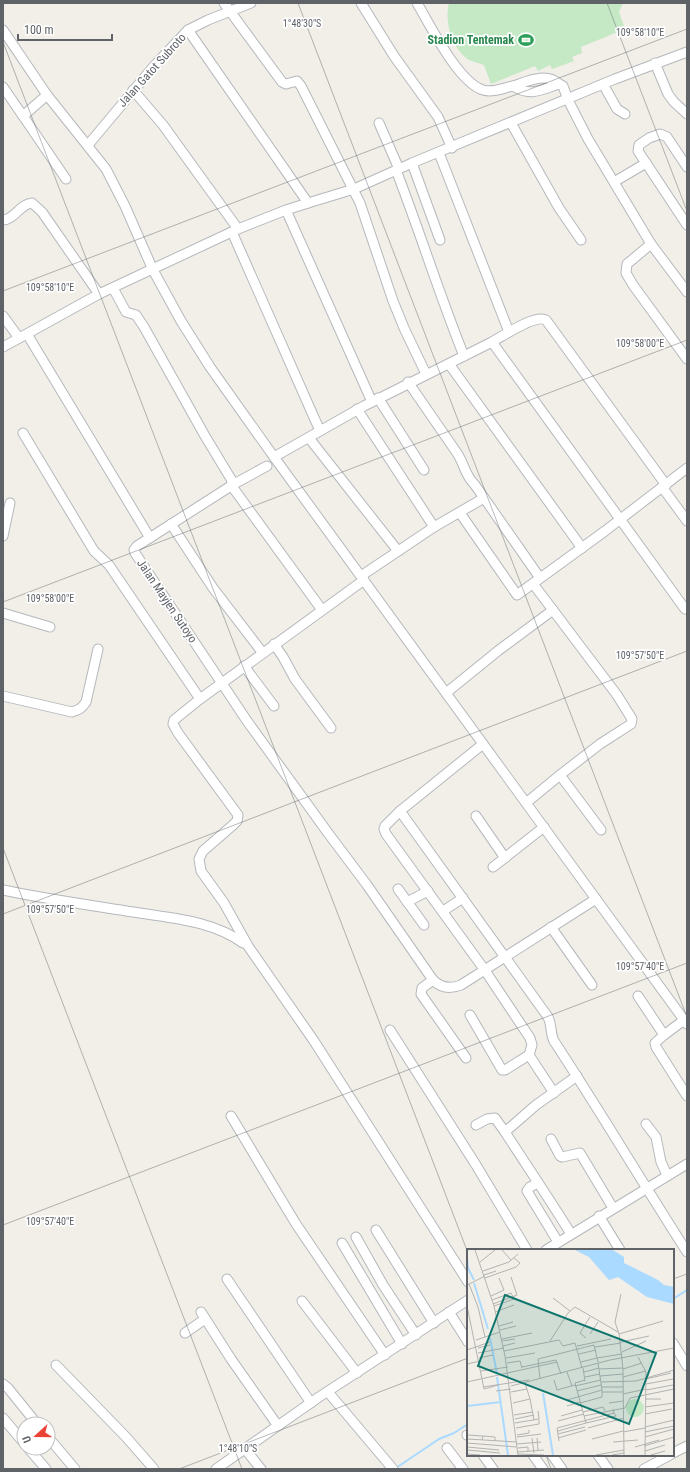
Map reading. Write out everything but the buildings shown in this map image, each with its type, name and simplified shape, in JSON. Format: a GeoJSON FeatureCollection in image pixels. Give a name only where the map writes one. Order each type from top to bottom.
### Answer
{"type":"FeatureCollection","features":[{"type":"Feature","properties":{"kind":"street"},"geometry":{"type":"LineString","coordinates":[[224,3],[282,82],[286,84],[295,81],[299,83],[354,189],[369,225],[393,302],[426,374]]}},
{"type":"Feature","properties":{"kind":"street","name":"Jalan Gatot Subroto"},"geometry":{"type":"LineString","coordinates":[[88,145],[133,90],[188,30],[249,3]]}},
{"type":"Feature","properties":{"kind":"street"},"geometry":{"type":"LineString","coordinates":[[361,3],[394,56],[438,117],[452,148]]}},
{"type":"Feature","properties":{"kind":"street"},"geometry":{"type":"LineString","coordinates":[[416,3],[461,73],[473,85],[482,90],[489,91],[496,91],[513,86],[521,90],[532,92],[559,84],[563,86],[568,100],[588,139],[651,244],[687,292]]}},
{"type":"Feature","properties":{"kind":"street"},"geometry":{"type":"LineString","coordinates":[[3,30],[47,95],[77,134],[88,145],[113,180],[153,270],[181,321],[271,462],[363,578],[596,899],[685,1017],[656,1043],[656,1047],[687,1096]]}},
{"type":"Feature","properties":{"kind":"street"},"geometry":{"type":"LineString","coordinates":[[188,30],[308,203]]}},
{"type":"Feature","properties":{"kind":"street"},"geometry":{"type":"LineString","coordinates":[[3,347],[98,294],[153,270],[235,230],[286,210],[354,189],[412,163],[511,124],[603,84],[687,52]]}},
{"type":"Feature","properties":{"kind":"street"},"geometry":{"type":"LineString","coordinates":[[656,63],[663,83],[671,98],[687,114]]}},
{"type":"Feature","properties":{"kind":"street"},"geometry":{"type":"LineString","coordinates":[[603,84],[617,109],[625,114]]}},
{"type":"Feature","properties":{"kind":"street"},"geometry":{"type":"LineString","coordinates":[[3,87],[66,179]]}},
{"type":"Feature","properties":{"kind":"street"},"geometry":{"type":"LineString","coordinates":[[133,90],[163,125],[235,230],[320,431]]}},
{"type":"Feature","properties":{"kind":"street"},"geometry":{"type":"LineString","coordinates":[[23,116],[47,95]]}},
{"type":"Feature","properties":{"kind":"street"},"geometry":{"type":"LineString","coordinates":[[379,123],[398,170],[425,251],[464,356]]}},
{"type":"Feature","properties":{"kind":"street"},"geometry":{"type":"LineString","coordinates":[[511,124],[560,208],[581,240]]}},
{"type":"Feature","properties":{"kind":"street"},"geometry":{"type":"LineString","coordinates":[[687,167],[667,137],[660,134],[649,138],[639,145],[638,151],[687,225]]}},
{"type":"Feature","properties":{"kind":"street"},"geometry":{"type":"LineString","coordinates":[[439,153],[509,332]]}},
{"type":"Feature","properties":{"kind":"street"},"geometry":{"type":"LineString","coordinates":[[412,163],[440,240]]}},
{"type":"Feature","properties":{"kind":"street"},"geometry":{"type":"LineString","coordinates":[[614,182],[646,163]]}},
{"type":"Feature","properties":{"kind":"street"},"geometry":{"type":"LineString","coordinates":[[3,220],[9,219],[27,204],[34,204],[42,212],[98,294]]}},
{"type":"Feature","properties":{"kind":"street"},"geometry":{"type":"LineString","coordinates":[[286,210],[375,400],[424,470]]}},
{"type":"Feature","properties":{"kind":"street"},"geometry":{"type":"LineString","coordinates":[[651,244],[627,264],[626,272],[633,286],[687,359]]}},
{"type":"Feature","properties":{"kind":"street"},"geometry":{"type":"LineString","coordinates":[[113,288],[126,312],[138,317],[233,485],[322,610]]}},
{"type":"Feature","properties":{"kind":"street"},"geometry":{"type":"LineString","coordinates":[[3,316],[23,336],[150,538]]}},
{"type":"Feature","properties":{"kind":"street","name":"Jalan Mayjen Sutoyo"},"geometry":{"type":"LineString","coordinates":[[433,980],[368,885],[256,734],[134,550],[137,546],[171,524],[357,409],[408,382],[449,364],[509,332],[540,318],[546,320],[687,521]]}},
{"type":"Feature","properties":{"kind":"street"},"geometry":{"type":"LineString","coordinates":[[492,342],[685,609]]}},
{"type":"Feature","properties":{"kind":"street"},"geometry":{"type":"LineString","coordinates":[[449,364],[582,548]]}},
{"type":"Feature","properties":{"kind":"street"},"geometry":{"type":"LineString","coordinates":[[408,382],[457,453],[463,463],[466,476],[484,498],[537,586],[553,610],[617,695],[632,719],[631,724],[600,744],[526,803]]}},
{"type":"Feature","properties":{"kind":"street"},"geometry":{"type":"LineString","coordinates":[[357,409],[434,527]]}},
{"type":"Feature","properties":{"kind":"street"},"geometry":{"type":"LineString","coordinates":[[23,434],[94,552],[108,565],[200,699]]}},
{"type":"Feature","properties":{"kind":"street"},"geometry":{"type":"LineString","coordinates":[[309,438],[398,551]]}},
{"type":"Feature","properties":{"kind":"street"},"geometry":{"type":"LineString","coordinates":[[460,513],[516,595],[519,595],[537,586],[582,548],[621,519],[666,490],[687,468]]}},
{"type":"Feature","properties":{"kind":"street"},"geometry":{"type":"LineString","coordinates":[[467,1280],[314,1041],[248,946],[224,903],[206,879],[200,865],[200,859],[203,851],[233,826],[238,818],[237,813],[173,724],[174,720],[200,699],[262,652],[322,610],[398,551],[434,527],[484,498]]}},
{"type":"Feature","properties":{"kind":"street"},"geometry":{"type":"LineString","coordinates":[[3,536],[10,503]]}},
{"type":"Feature","properties":{"kind":"street"},"geometry":{"type":"LineString","coordinates":[[171,524],[213,588],[262,652]]}},
{"type":"Feature","properties":{"kind":"street"},"geometry":{"type":"LineString","coordinates":[[446,693],[499,650],[553,610]]}},
{"type":"Feature","properties":{"kind":"street"},"geometry":{"type":"LineString","coordinates":[[3,613],[50,627]]}},
{"type":"Feature","properties":{"kind":"street"},"geometry":{"type":"LineString","coordinates":[[274,644],[295,679],[331,728]]}},
{"type":"Feature","properties":{"kind":"street"},"geometry":{"type":"LineString","coordinates":[[3,696],[72,712],[77,711],[82,708],[86,702],[98,649]]}},
{"type":"Feature","properties":{"kind":"street"},"geometry":{"type":"LineString","coordinates":[[244,666],[274,706]]}},
{"type":"Feature","properties":{"kind":"street"},"geometry":{"type":"LineString","coordinates":[[470,1015],[502,1070],[505,1070],[529,1056],[532,1045],[530,1038],[484,969],[384,829],[385,826],[400,811],[483,744]]}},
{"type":"Feature","properties":{"kind":"street"},"geometry":{"type":"LineString","coordinates":[[560,775],[601,830]]}},
{"type":"Feature","properties":{"kind":"street"},"geometry":{"type":"LineString","coordinates":[[400,811],[548,1018],[552,1036],[607,1121],[646,1188],[687,1252]]}},
{"type":"Feature","properties":{"kind":"street"},"geometry":{"type":"LineString","coordinates":[[476,816],[505,858]]}},
{"type":"Feature","properties":{"kind":"street"},"geometry":{"type":"LineString","coordinates":[[493,867],[544,827]]}},
{"type":"Feature","properties":{"kind":"street"},"geometry":{"type":"LineString","coordinates":[[398,888],[424,925]]}},
{"type":"Feature","properties":{"kind":"street"},"geometry":{"type":"LineString","coordinates":[[3,890],[30,896],[190,922],[220,930],[236,937],[248,946]]}},
{"type":"Feature","properties":{"kind":"street"},"geometry":{"type":"LineString","coordinates":[[407,902],[428,892]]}},
{"type":"Feature","properties":{"kind":"street"},"geometry":{"type":"LineString","coordinates":[[442,911],[463,898]]}},
{"type":"Feature","properties":{"kind":"street"},"geometry":{"type":"LineString","coordinates":[[466,1058],[421,994],[422,988],[433,980],[441,986],[449,988],[455,987],[596,899]]}},
{"type":"Feature","properties":{"kind":"street"},"geometry":{"type":"LineString","coordinates":[[551,927],[592,984]]}},
{"type":"Feature","properties":{"kind":"street"},"geometry":{"type":"LineString","coordinates":[[638,996],[664,1035]]}},
{"type":"Feature","properties":{"kind":"street"},"geometry":{"type":"LineString","coordinates":[[390,1030],[476,1164],[527,1249]]}},
{"type":"Feature","properties":{"kind":"street"},"geometry":{"type":"LineString","coordinates":[[529,1056],[554,1093]]}},
{"type":"Feature","properties":{"kind":"street"},"geometry":{"type":"LineString","coordinates":[[506,1132],[536,1105],[577,1076]]}},
{"type":"Feature","properties":{"kind":"street"},"geometry":{"type":"LineString","coordinates":[[231,1116],[296,1224],[385,1355]]}},
{"type":"Feature","properties":{"kind":"street"},"geometry":{"type":"LineString","coordinates":[[476,1125],[487,1119],[495,1118],[498,1120],[571,1234]]}},
{"type":"Feature","properties":{"kind":"street"},"geometry":{"type":"LineString","coordinates":[[646,1124],[656,1137],[661,1162],[667,1176]]}},
{"type":"Feature","properties":{"kind":"street"},"geometry":{"type":"LineString","coordinates":[[551,1139],[562,1157],[580,1153],[613,1208]]}},
{"type":"Feature","properties":{"kind":"street"},"geometry":{"type":"LineString","coordinates":[[548,1249],[599,1216],[687,1164]]}},
{"type":"Feature","properties":{"kind":"street"},"geometry":{"type":"LineString","coordinates":[[538,1183],[527,1192],[558,1242]]}},
{"type":"Feature","properties":{"kind":"street"},"geometry":{"type":"LineString","coordinates":[[599,1216],[619,1249]]}},
{"type":"Feature","properties":{"kind":"street"},"geometry":{"type":"LineString","coordinates":[[376,1230],[434,1323]]}},
{"type":"Feature","properties":{"kind":"street"},"geometry":{"type":"LineString","coordinates":[[356,1237],[383,1285],[416,1335]]}},
{"type":"Feature","properties":{"kind":"street"},"geometry":{"type":"LineString","coordinates":[[342,1243],[402,1344]]}},
{"type":"Feature","properties":{"kind":"street"},"geometry":{"type":"LineString","coordinates":[[227,1279],[311,1403]]}},
{"type":"Feature","properties":{"kind":"street"},"geometry":{"type":"LineString","coordinates":[[302,1301],[357,1373]]}},
{"type":"Feature","properties":{"kind":"street"},"geometry":{"type":"LineString","coordinates":[[216,1469],[311,1403],[467,1301]]}},
{"type":"Feature","properties":{"kind":"street"},"geometry":{"type":"LineString","coordinates":[[449,1312],[467,1340]]}},
{"type":"Feature","properties":{"kind":"street"},"geometry":{"type":"LineString","coordinates":[[185,1333],[203,1316],[278,1426]]}},
{"type":"Feature","properties":{"kind":"street"},"geometry":{"type":"LineString","coordinates":[[674,1345],[687,1366]]}},
{"type":"Feature","properties":{"kind":"street"},"geometry":{"type":"LineString","coordinates":[[56,1365],[154,1469]]}},
{"type":"Feature","properties":{"kind":"street"},"geometry":{"type":"LineString","coordinates":[[3,1384],[31,1416]]}},
{"type":"Feature","properties":{"kind":"street"},"geometry":{"type":"LineString","coordinates":[[328,1392],[391,1468]]}},
{"type":"Feature","properties":{"kind":"street"},"geometry":{"type":"LineString","coordinates":[[3,1418],[16,1433]]}},
{"type":"Feature","properties":{"kind":"street"},"geometry":{"type":"LineString","coordinates":[[56,1446],[75,1469]]}},
{"type":"Feature","properties":{"kind":"street"},"geometry":{"type":"LineString","coordinates":[[674,1452],[687,1446]]}},
{"type":"Feature","properties":{"kind":"street"},"geometry":{"type":"LineString","coordinates":[[447,1448],[463,1469]]}},
{"type":"Feature","properties":{"kind":"street"},"geometry":{"type":"LineString","coordinates":[[245,1449],[261,1469]]}},
{"type":"Feature","properties":{"kind":"street"},"geometry":{"type":"LineString","coordinates":[[35,1456],[46,1469]]}},
{"type":"Feature","properties":{"kind":"street"},"geometry":{"type":"LineString","coordinates":[[484,1456],[493,1469]]}},
{"type":"Feature","properties":{"kind":"street"},"geometry":{"type":"LineString","coordinates":[[534,1456],[543,1469]]}},
{"type":"Feature","properties":{"kind":"street"},"geometry":{"type":"LineString","coordinates":[[553,1456],[562,1469]]}},
{"type":"Feature","properties":{"kind":"street"},"geometry":{"type":"LineString","coordinates":[[599,1456],[608,1469]]}},
{"type":"Feature","properties":{"kind":"street"},"geometry":{"type":"LineString","coordinates":[[644,1469],[668,1456]]}},
{"type":"Feature","properties":{"kind":"green space","name":"Stadion Tentemak"},"geometry":{"type":"Polygon","coordinates":[[[449,3],[623,3],[619,12],[625,29],[581,47],[582,53],[572,57],[574,61],[552,69],[550,65],[538,71],[535,66],[491,84],[484,65],[469,60],[458,49],[454,42],[449,26],[449,3]]]}},
{"type":"Feature","properties":{"kind":"waterway"},"geometry":{"type":"LineString","coordinates":[[674,1298],[687,1290]]}},
{"type":"Feature","properties":{"kind":"waterway"},"geometry":{"type":"LineString","coordinates":[[396,1468],[439,1439],[454,1433],[467,1425]]}},
{"type":"Feature","properties":{"kind":"place","name":"Stadion Tentemak"},"geometry":{"type":"Point","coordinates":[526,40]}}]}
